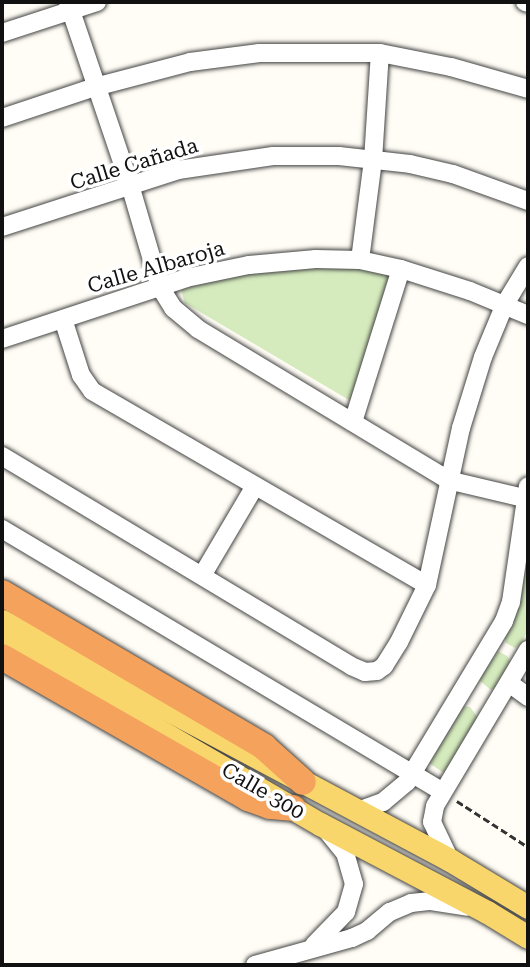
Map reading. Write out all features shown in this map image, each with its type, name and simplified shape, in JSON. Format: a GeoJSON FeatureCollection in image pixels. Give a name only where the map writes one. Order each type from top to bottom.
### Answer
{"type":"FeatureCollection","features":[{"type":"Feature","properties":{"kind":"highway"},"geometry":{"type":"LineString","coordinates":[[2,593],[264,747],[303,782]]}},
{"type":"Feature","properties":{"kind":"highway"},"geometry":{"type":"LineString","coordinates":[[2,657],[248,799],[270,806],[293,808]]}},
{"type":"Feature","properties":{"kind":"main road","name":"Calle 300"},"geometry":{"type":"LineString","coordinates":[[2,621],[209,734],[450,860],[528,908]]}},
{"type":"Feature","properties":{"kind":"main road","name":"Calle 300"},"geometry":{"type":"LineString","coordinates":[[2,639],[320,824],[487,912],[528,937]]}},
{"type":"Feature","properties":{"kind":"street"},"geometry":{"type":"LineString","coordinates":[[2,33],[69,6],[97,2]]}},
{"type":"Feature","properties":{"kind":"street"},"geometry":{"type":"LineString","coordinates":[[69,6],[130,185],[160,287],[183,319],[448,480],[527,494],[524,547],[504,621],[413,774],[400,791],[383,802],[358,811]]}},
{"type":"Feature","properties":{"kind":"street"},"geometry":{"type":"LineString","coordinates":[[2,118],[96,87],[190,62],[259,52],[380,54],[451,67],[528,89]]}},
{"type":"Feature","properties":{"kind":"street"},"geometry":{"type":"LineString","coordinates":[[360,260],[373,160],[380,54]]}},
{"type":"Feature","properties":{"kind":"street","name":"Calle Cañada"},"geometry":{"type":"LineString","coordinates":[[2,227],[97,199],[178,170],[273,156],[339,156],[453,174],[528,201]]}},
{"type":"Feature","properties":{"kind":"street","name":"Calle Albaroja"},"geometry":{"type":"LineString","coordinates":[[2,338],[160,287],[249,265],[316,259],[360,260],[401,269],[505,304],[528,315]]}},
{"type":"Feature","properties":{"kind":"street"},"geometry":{"type":"LineString","coordinates":[[2,456],[351,666],[372,672],[384,666],[427,585],[448,480],[483,357],[505,304],[528,266]]}},
{"type":"Feature","properties":{"kind":"street"},"geometry":{"type":"LineString","coordinates":[[353,422],[401,269]]}},
{"type":"Feature","properties":{"kind":"street"},"geometry":{"type":"LineString","coordinates":[[63,319],[81,375],[92,391],[427,585]]}},
{"type":"Feature","properties":{"kind":"street"},"geometry":{"type":"LineString","coordinates":[[203,575],[255,486]]}},
{"type":"Feature","properties":{"kind":"street"},"geometry":{"type":"LineString","coordinates":[[2,529],[443,792]]}},
{"type":"Feature","properties":{"kind":"street"},"geometry":{"type":"LineString","coordinates":[[450,860],[432,822],[443,792],[528,650]]}},
{"type":"Feature","properties":{"kind":"street"},"geometry":{"type":"LineString","coordinates":[[509,683],[528,696]]}},
{"type":"Feature","properties":{"kind":"street"},"geometry":{"type":"LineString","coordinates":[[309,949],[346,912],[354,884],[345,853],[320,824]]}},
{"type":"Feature","properties":{"kind":"street"},"geometry":{"type":"LineString","coordinates":[[256,965],[360,934],[390,912],[411,903],[441,901],[487,912]]}},
{"type":"Feature","properties":{"kind":"path"},"geometry":{"type":"LineString","coordinates":[[443,792],[528,847]]}},
{"type":"Feature","properties":{"kind":"green space"},"geometry":{"type":"Polygon","coordinates":[[[305,263],[396,272],[354,403],[185,303],[179,283],[305,263]]]}},
{"type":"Feature","properties":{"kind":"green space"},"geometry":{"type":"Polygon","coordinates":[[[528,560],[528,630],[521,644],[515,648],[506,643],[504,637],[519,604],[528,560]]]}},
{"type":"Feature","properties":{"kind":"green space"},"geometry":{"type":"Polygon","coordinates":[[[498,651],[507,656],[512,664],[498,688],[491,690],[479,680],[498,651]]]}},
{"type":"Feature","properties":{"kind":"green space"},"geometry":{"type":"Polygon","coordinates":[[[464,706],[470,707],[479,719],[444,773],[429,763],[464,706]]]}}]}
